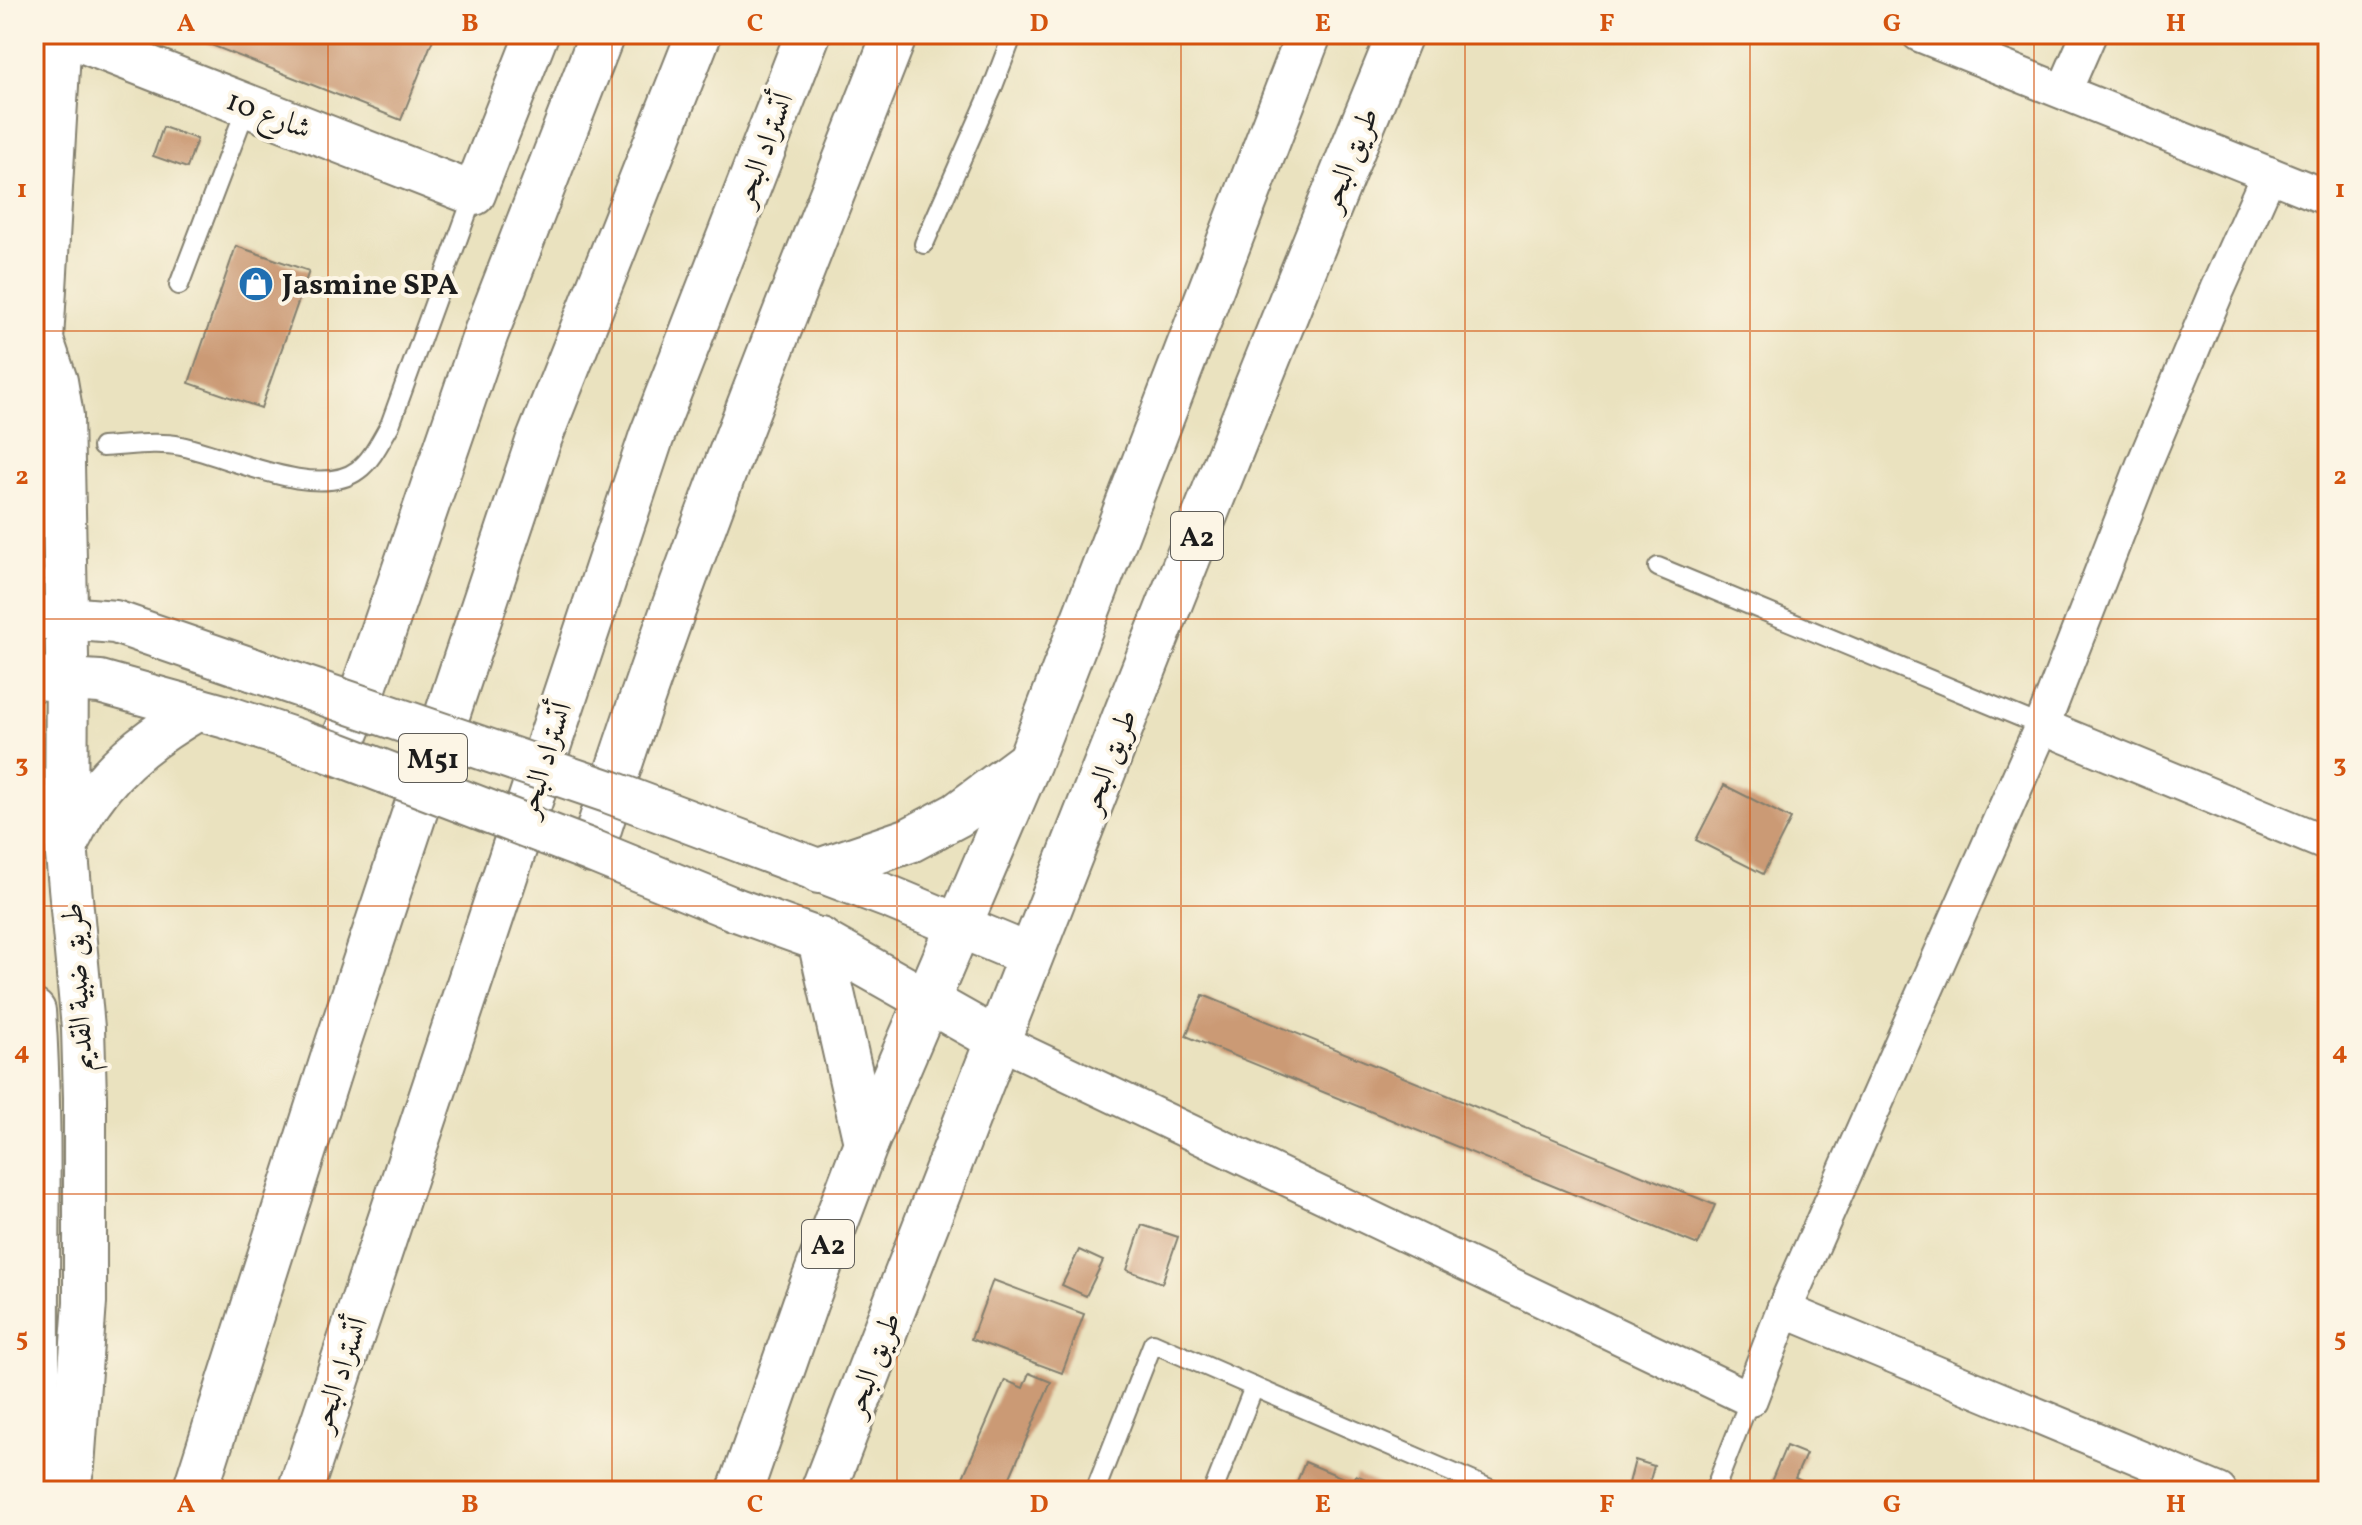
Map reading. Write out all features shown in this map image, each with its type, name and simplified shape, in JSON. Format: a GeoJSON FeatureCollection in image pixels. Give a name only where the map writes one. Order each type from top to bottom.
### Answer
{"type":"FeatureCollection","features":[{"type":"Feature","properties":{"kind":"highway"},"geometry":{"type":"LineString","coordinates":[[338,754],[358,705],[486,333],[602,34]]}},
{"type":"Feature","properties":{"kind":"highway","name":"M51"},"geometry":{"type":"LineString","coordinates":[[195,1491],[337,1046],[538,442],[699,34]]}},
{"type":"Feature","properties":{"kind":"highway","name":"أتستراد البحر"},"geometry":{"type":"LineString","coordinates":[[300,1491],[651,438],[808,34]]}},
{"type":"Feature","properties":{"kind":"highway"},"geometry":{"type":"LineString","coordinates":[[592,851],[720,479],[895,34]]}},
{"type":"Feature","properties":{"kind":"highway","name":"A2"},"geometry":{"type":"LineString","coordinates":[[740,1491],[805,1304],[866,1143],[957,924],[1029,762],[1309,34]]}},
{"type":"Feature","properties":{"kind":"highway","name":"طريق البحر"},"geometry":{"type":"LineString","coordinates":[[823,1491],[997,1040],[1268,356],[1400,34]]}},
{"type":"Feature","properties":{"kind":"highway"},"geometry":{"type":"LineString","coordinates":[[819,871],[910,840],[957,815],[1029,762]]}},
{"type":"Feature","properties":{"kind":"highway"},"geometry":{"type":"LineString","coordinates":[[820,940],[866,1143]]}},
{"type":"Feature","properties":{"kind":"street","name":"شارع 10"},"geometry":{"type":"LineString","coordinates":[[62,34],[474,194]]}},
{"type":"Feature","properties":{"kind":"street","name":"طريق ضبية القديم"},"geometry":{"type":"LineString","coordinates":[[62,34],[38,353],[56,381],[62,416],[50,618],[50,680],[83,1028],[85,1302],[73,1466],[67,1491]]}},
{"type":"Feature","properties":{"kind":"street"},"geometry":{"type":"LineString","coordinates":[[474,194],[537,34]]}},
{"type":"Feature","properties":{"kind":"street"},"geometry":{"type":"LineString","coordinates":[[1919,34],[2328,198]]}},
{"type":"Feature","properties":{"kind":"street"},"geometry":{"type":"LineString","coordinates":[[2064,91],[2089,34]]}},
{"type":"Feature","properties":{"kind":"street"},"geometry":{"type":"LineString","coordinates":[[50,680],[100,682],[338,754],[820,940],[997,1040],[1750,1399],[1784,1310],[2042,726],[2144,464],[2269,174]]}},
{"type":"Feature","properties":{"kind":"street"},"geometry":{"type":"LineString","coordinates":[[50,618],[115,622],[358,705],[610,792],[957,924],[1031,956]]}},
{"type":"Feature","properties":{"kind":"street"},"geometry":{"type":"LineString","coordinates":[[66,844],[91,800],[112,773],[137,749],[163,729],[214,714]]}},
{"type":"Feature","properties":{"kind":"street"},"geometry":{"type":"LineString","coordinates":[[2042,726],[2328,844]]}},
{"type":"Feature","properties":{"kind":"street","name":"طريق ضبية القديم"},"geometry":{"type":"LineString","coordinates":[[34,1011],[40,1106],[39,1462],[45,1491]]}},
{"type":"Feature","properties":{"kind":"street"},"geometry":{"type":"LineString","coordinates":[[34,1025],[83,1028]]}},
{"type":"Feature","properties":{"kind":"street"},"geometry":{"type":"LineString","coordinates":[[1784,1310],[2219,1491]]}},
{"type":"Feature","properties":{"kind":"lane"},"geometry":{"type":"LineString","coordinates":[[924,244],[1013,34]]}},
{"type":"Feature","properties":{"kind":"lane"},"geometry":{"type":"LineString","coordinates":[[179,285],[247,106]]}},
{"type":"Feature","properties":{"kind":"lane"},"geometry":{"type":"LineString","coordinates":[[102,447],[182,446],[287,478],[329,481],[358,471],[390,425],[474,194]]}},
{"type":"Feature","properties":{"kind":"lane"},"geometry":{"type":"LineString","coordinates":[[1658,567],[2042,726]]}},
{"type":"Feature","properties":{"kind":"lane"},"geometry":{"type":"LineString","coordinates":[[1095,1491],[1153,1343],[1495,1491]]}},
{"type":"Feature","properties":{"kind":"lane"},"geometry":{"type":"LineString","coordinates":[[1213,1491],[1254,1387]]}},
{"type":"Feature","properties":{"kind":"lane"},"geometry":{"type":"LineString","coordinates":[[1714,1491],[1750,1399]]}},
{"type":"Feature","properties":{"kind":"building"},"geometry":{"type":"Polygon","coordinates":[[[204,34],[435,34],[401,120],[201,41],[204,34]]]}},
{"type":"Feature","properties":{"kind":"building"},"geometry":{"type":"Polygon","coordinates":[[[163,127],[197,139],[187,168],[153,156],[163,127]]]}},
{"type":"Feature","properties":{"kind":"building"},"geometry":{"type":"Polygon","coordinates":[[[236,246],[309,271],[261,408],[189,383],[236,246]]]}},
{"type":"Feature","properties":{"kind":"building"},"geometry":{"type":"Polygon","coordinates":[[[1724,785],[1791,819],[1763,874],[1696,840],[1724,785]]]}},
{"type":"Feature","properties":{"kind":"building"},"geometry":{"type":"Polygon","coordinates":[[[1203,995],[1715,1205],[1698,1245],[1186,1036],[1203,995]]]}},
{"type":"Feature","properties":{"kind":"building"},"geometry":{"type":"Polygon","coordinates":[[[1142,1225],[1178,1237],[1162,1283],[1127,1270],[1142,1225]]]}},
{"type":"Feature","properties":{"kind":"building"},"geometry":{"type":"Polygon","coordinates":[[[1079,1250],[1103,1261],[1086,1296],[1062,1285],[1079,1250]]]}},
{"type":"Feature","properties":{"kind":"building"},"geometry":{"type":"Polygon","coordinates":[[[993,1280],[1084,1314],[1062,1373],[971,1339],[993,1280]]]}},
{"type":"Feature","properties":{"kind":"building"},"geometry":{"type":"Polygon","coordinates":[[[1029,1373],[1051,1382],[1004,1491],[957,1491],[1005,1380],[1023,1388],[1029,1373]]]}},
{"type":"Feature","properties":{"kind":"building"},"geometry":{"type":"Polygon","coordinates":[[[1786,1446],[1806,1454],[1795,1478],[1808,1484],[1805,1491],[1767,1491],[1786,1446]]]}},
{"type":"Feature","properties":{"kind":"building"},"geometry":{"type":"Polygon","coordinates":[[[1635,1460],[1654,1466],[1647,1491],[1627,1491],[1635,1460]]]}},
{"type":"Feature","properties":{"kind":"building"},"geometry":{"type":"Polygon","coordinates":[[[1305,1462],[1353,1482],[1356,1475],[1395,1491],[1293,1491],[1305,1462]]]}},
{"type":"Feature","properties":{"kind":"place","name":"Jasmine SPA"},"geometry":{"type":"Point","coordinates":[256,284]}}]}
